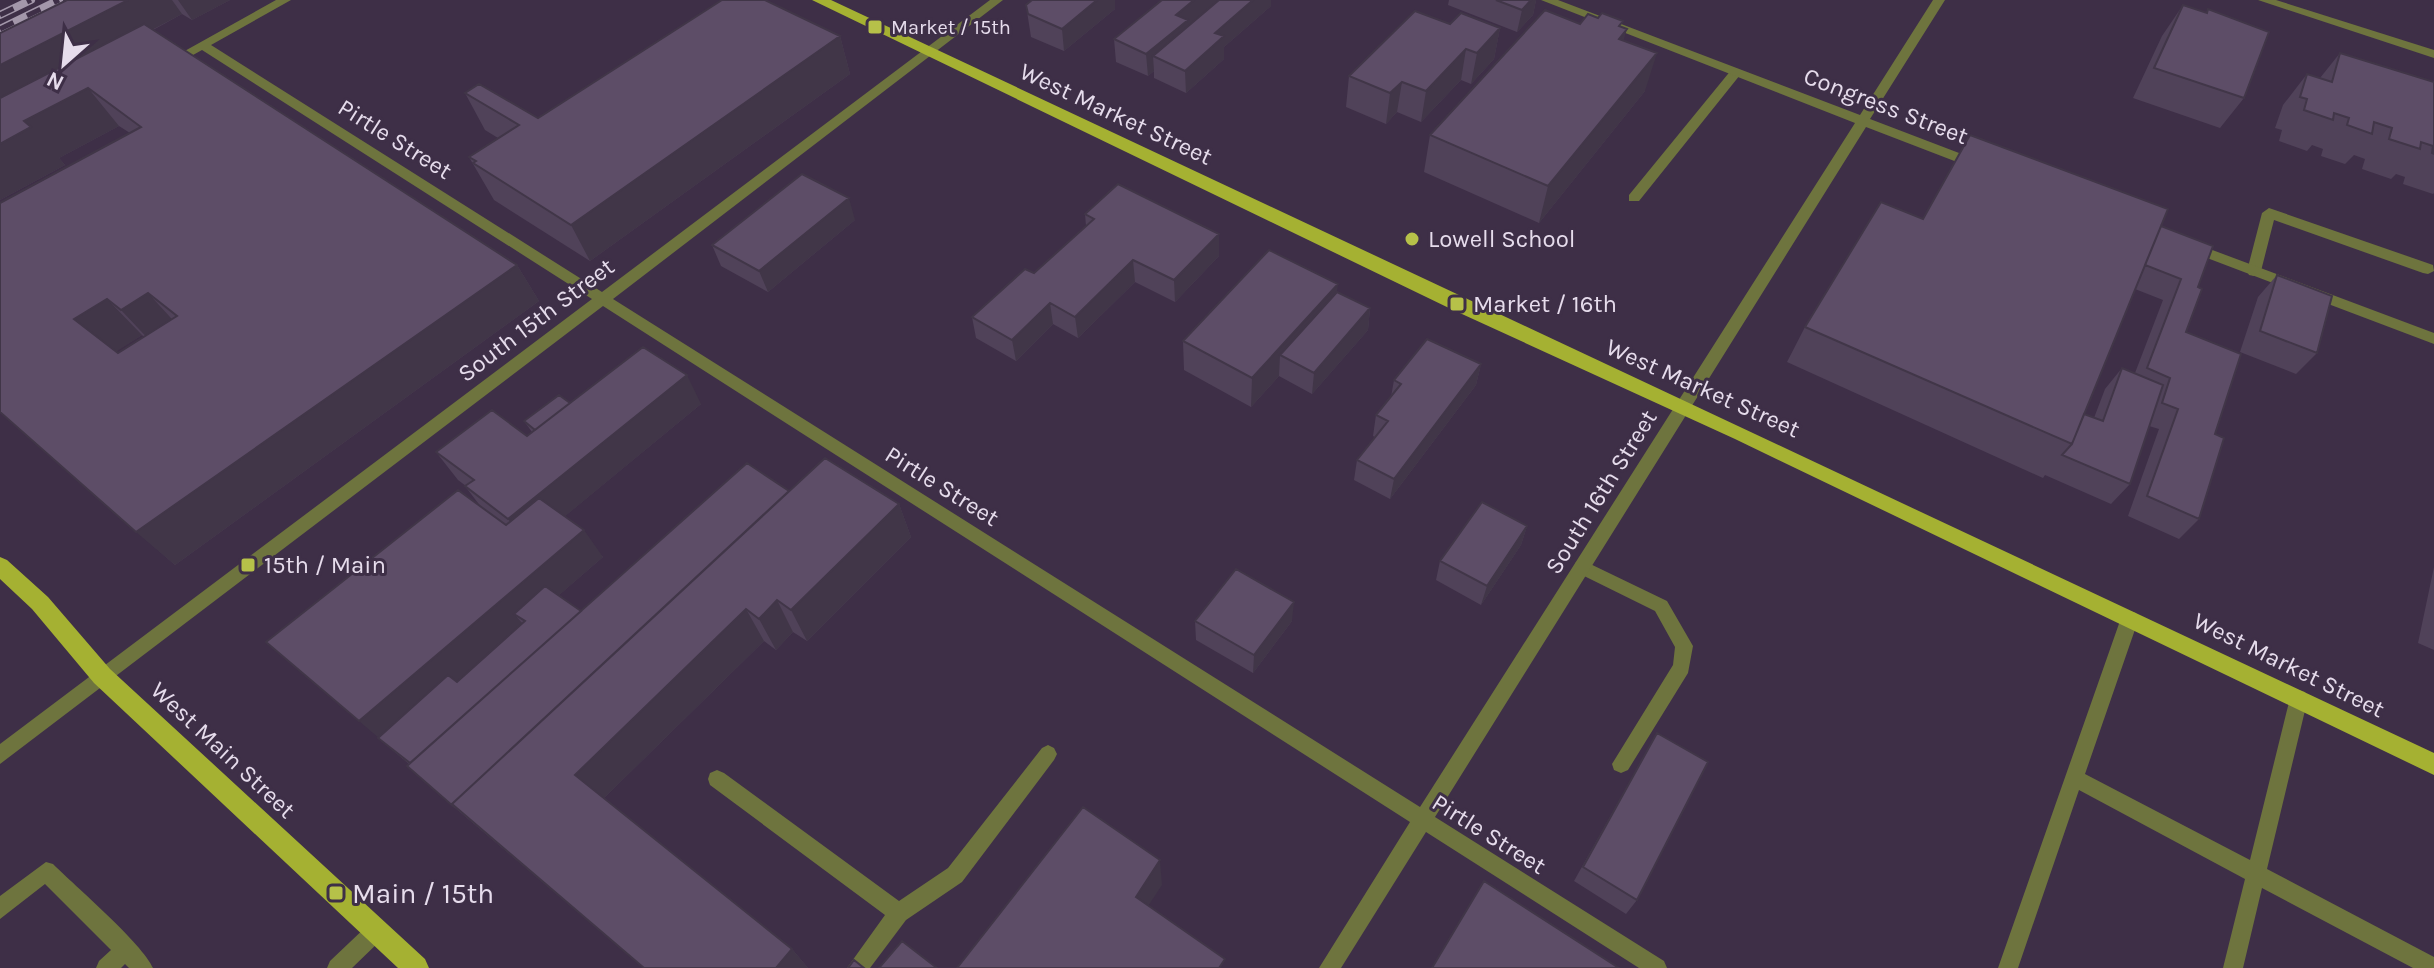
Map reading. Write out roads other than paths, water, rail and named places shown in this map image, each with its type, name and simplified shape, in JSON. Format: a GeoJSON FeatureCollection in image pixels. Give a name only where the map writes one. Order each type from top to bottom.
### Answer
{"type":"FeatureCollection","features":[{"type":"Feature","properties":{"kind":"main road","name":"West Market Street"},"geometry":{"type":"LineString","coordinates":[[819,0],[2434,764]]}},
{"type":"Feature","properties":{"kind":"main road","name":"West Main Street"},"geometry":{"type":"LineString","coordinates":[[0,566],[40,603],[102,676],[416,968]]}},
{"type":"Feature","properties":{"kind":"street"},"geometry":{"type":"LineString","coordinates":[[162,67],[285,0]]}},
{"type":"Feature","properties":{"kind":"street","name":"South 15th Street"},"geometry":{"type":"LineString","coordinates":[[0,755],[997,0]]}},
{"type":"Feature","properties":{"kind":"street","name":"Congress Street"},"geometry":{"type":"LineString","coordinates":[[1547,0],[1994,171]]}},
{"type":"Feature","properties":{"kind":"street","name":"South 16th Street"},"geometry":{"type":"LineString","coordinates":[[1329,968],[1939,0]]}},
{"type":"Feature","properties":{"kind":"street"},"geometry":{"type":"LineString","coordinates":[[2264,0],[2434,54]]}},
{"type":"Feature","properties":{"kind":"street","name":"Pirtle Street"},"geometry":{"type":"LineString","coordinates":[[202,45],[1657,968]]}},
{"type":"Feature","properties":{"kind":"street"},"geometry":{"type":"LineString","coordinates":[[1634,198],[1736,72]]}},
{"type":"Feature","properties":{"kind":"street"},"geometry":{"type":"LineString","coordinates":[[2254,271],[2269,213],[2428,269]]}},
{"type":"Feature","properties":{"kind":"street"},"geometry":{"type":"LineString","coordinates":[[2181,243],[2434,339]]}},
{"type":"Feature","properties":{"kind":"street"},"geometry":{"type":"LineString","coordinates":[[1582,567],[1661,606],[1684,646],[1682,667],[1621,764]]}},
{"type":"Feature","properties":{"kind":"street"},"geometry":{"type":"LineString","coordinates":[[2008,968],[2130,618]]}},
{"type":"Feature","properties":{"kind":"street"},"geometry":{"type":"LineString","coordinates":[[2233,968],[2299,698]]}},
{"type":"Feature","properties":{"kind":"street"},"geometry":{"type":"LineString","coordinates":[[857,968],[899,913],[955,875],[1048,754]]}},
{"type":"Feature","properties":{"kind":"street"},"geometry":{"type":"LineString","coordinates":[[2074,778],[2434,968]]}},
{"type":"Feature","properties":{"kind":"street"},"geometry":{"type":"LineString","coordinates":[[717,779],[899,913]]}},
{"type":"Feature","properties":{"kind":"street"},"geometry":{"type":"LineString","coordinates":[[0,909],[46,871],[143,968]]}},
{"type":"Feature","properties":{"kind":"street"},"geometry":{"type":"LineString","coordinates":[[337,968],[376,931]]}},
{"type":"Feature","properties":{"kind":"street"},"geometry":{"type":"LineString","coordinates":[[106,968],[126,950]]}},
{"type":"Feature","properties":{"kind":"railway"},"geometry":{"type":"LineString","coordinates":[[0,15],[31,0]]}},
{"type":"Feature","properties":{"kind":"railway"},"geometry":{"type":"LineString","coordinates":[[0,29],[59,0]]}},
{"type":"Feature","properties":{"kind":"place","name":"Market / 15th"},"geometry":{"type":"Point","coordinates":[875,27]}},
{"type":"Feature","properties":{"kind":"place","name":"Lowell School"},"geometry":{"type":"Point","coordinates":[1412,239]}},
{"type":"Feature","properties":{"kind":"place","name":"Market / 16th"},"geometry":{"type":"Point","coordinates":[1457,304]}},
{"type":"Feature","properties":{"kind":"place","name":"15th / Main"},"geometry":{"type":"Point","coordinates":[248,565]}},
{"type":"Feature","properties":{"kind":"place","name":"Main / 15th"},"geometry":{"type":"Point","coordinates":[336,893]}}]}
